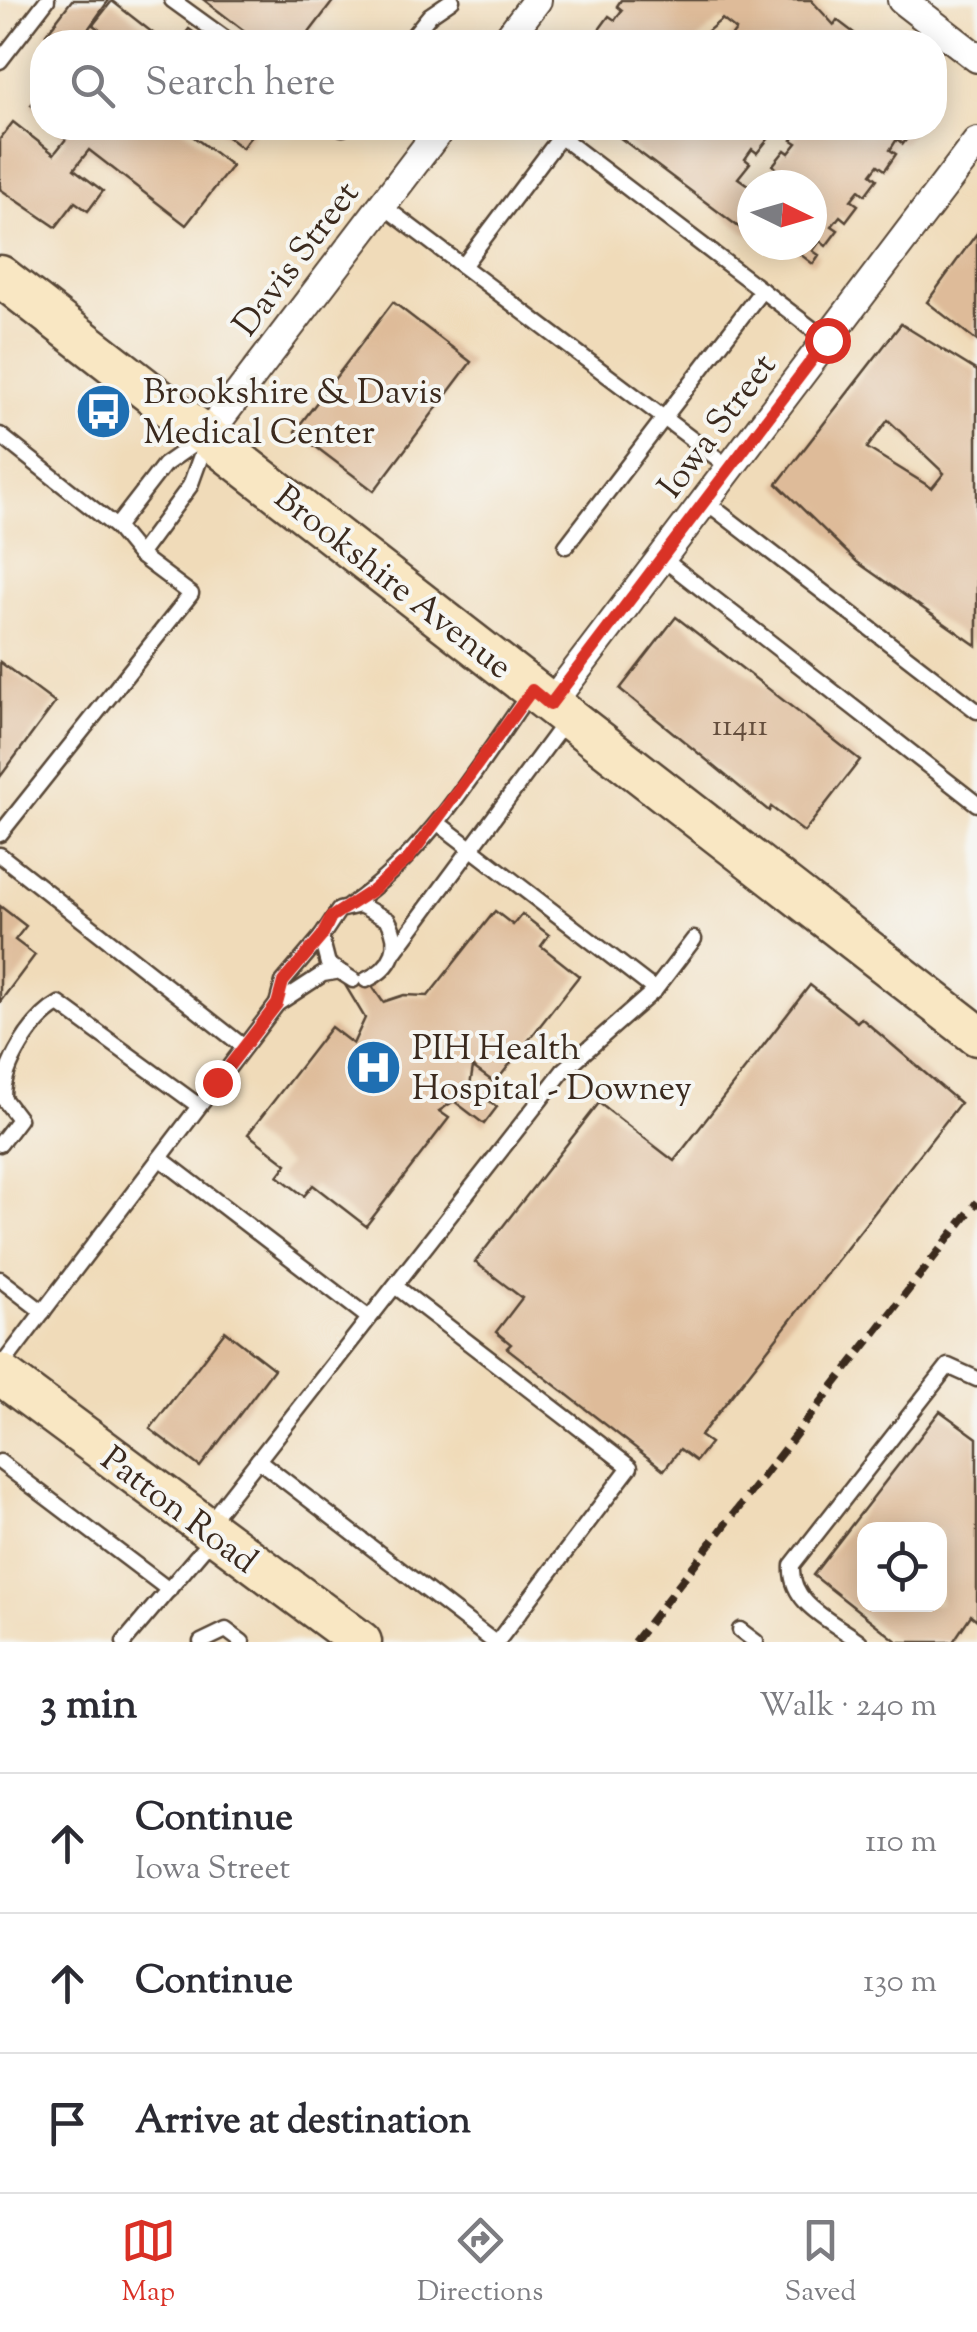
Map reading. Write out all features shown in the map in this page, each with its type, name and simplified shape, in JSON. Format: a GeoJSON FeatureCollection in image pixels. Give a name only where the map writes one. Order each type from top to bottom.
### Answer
{"type":"FeatureCollection","features":[{"type":"Feature","properties":{"kind":"street"},"geometry":{"type":"LineString","coordinates":[[514,30],[538,0]]}},
{"type":"Feature","properties":{"kind":"street"},"geometry":{"type":"LineString","coordinates":[[902,0],[941,30]]}},
{"type":"Feature","properties":{"kind":"street"},"geometry":{"type":"LineString","coordinates":[[947,35],[977,58]]}},
{"type":"Feature","properties":{"kind":"street","name":"Davis Street"},"geometry":{"type":"LineString","coordinates":[[208,434],[432,140]]}},
{"type":"Feature","properties":{"kind":"street","name":"Iowa Street"},"geometry":{"type":"LineString","coordinates":[[550,705],[977,142]]}},
{"type":"Feature","properties":{"kind":"street","name":"Brookshire Avenue"},"geometry":{"type":"LineString","coordinates":[[0,276],[977,1035]]}},
{"type":"Feature","properties":{"kind":"street","name":"Patton Road"},"geometry":{"type":"LineString","coordinates":[[0,1371],[361,1642]]}},
{"type":"Feature","properties":{"kind":"lane"},"geometry":{"type":"LineString","coordinates":[[0,60],[47,0]]}},
{"type":"Feature","properties":{"kind":"lane"},"geometry":{"type":"LineString","coordinates":[[172,0],[213,30]]}},
{"type":"Feature","properties":{"kind":"lane"},"geometry":{"type":"LineString","coordinates":[[418,30],[430,15],[452,0]]}},
{"type":"Feature","properties":{"kind":"lane"},"geometry":{"type":"LineString","coordinates":[[463,266],[550,140]]}},
{"type":"Feature","properties":{"kind":"lane"},"geometry":{"type":"LineString","coordinates":[[565,140],[827,340]]}},
{"type":"Feature","properties":{"kind":"lane"},"geometry":{"type":"LineString","coordinates":[[382,205],[730,468]]}},
{"type":"Feature","properties":{"kind":"lane"},"geometry":{"type":"LineString","coordinates":[[566,546],[762,290]]}},
{"type":"Feature","properties":{"kind":"lane"},"geometry":{"type":"LineString","coordinates":[[116,527],[164,465],[208,434]]}},
{"type":"Feature","properties":{"kind":"lane"},"geometry":{"type":"LineString","coordinates":[[139,556],[190,486],[208,434]]}},
{"type":"Feature","properties":{"kind":"lane"},"geometry":{"type":"LineString","coordinates":[[0,436],[116,527],[139,556],[191,594],[0,834]]}},
{"type":"Feature","properties":{"kind":"lane"},"geometry":{"type":"LineString","coordinates":[[705,501],[977,711]]}},
{"type":"Feature","properties":{"kind":"lane"},"geometry":{"type":"LineString","coordinates":[[662,558],[977,804]]}},
{"type":"Feature","properties":{"kind":"lane"},"geometry":{"type":"LineString","coordinates":[[277,1004],[283,982],[322,936],[331,917],[396,872],[550,705]]}},
{"type":"Feature","properties":{"kind":"lane"},"geometry":{"type":"LineString","coordinates":[[0,1371],[277,1004],[323,974],[335,972],[360,980],[384,969],[472,849],[550,705]]}},
{"type":"Feature","properties":{"kind":"lane"},"geometry":{"type":"LineString","coordinates":[[438,824],[655,990]]}},
{"type":"Feature","properties":{"kind":"lane"},"geometry":{"type":"LineString","coordinates":[[0,855],[244,1046]]}},
{"type":"Feature","properties":{"kind":"lane"},"geometry":{"type":"LineString","coordinates":[[349,906],[380,912],[393,929],[395,950]]}},
{"type":"Feature","properties":{"kind":"lane"},"geometry":{"type":"LineString","coordinates":[[322,936],[322,954],[335,972]]}},
{"type":"Feature","properties":{"kind":"lane"},"geometry":{"type":"LineString","coordinates":[[124,1642],[170,1590],[258,1460],[563,1072],[655,990],[694,940]]}},
{"type":"Feature","properties":{"kind":"lane"},"geometry":{"type":"LineString","coordinates":[[0,1144],[19,1119],[3,1098],[7,1072],[19,1050],[59,1004],[199,1106]]}},
{"type":"Feature","properties":{"kind":"lane"},"geometry":{"type":"LineString","coordinates":[[160,1158],[370,1318]]}},
{"type":"Feature","properties":{"kind":"lane"},"geometry":{"type":"LineString","coordinates":[[0,1279],[43,1312]]}},
{"type":"Feature","properties":{"kind":"lane"},"geometry":{"type":"LineString","coordinates":[[258,1460],[495,1642],[630,1467],[395,1286]]}},
{"type":"Feature","properties":{"kind":"lane"},"geometry":{"type":"LineString","coordinates":[[860,1642],[797,1596],[791,1584],[792,1565],[948,1366],[977,1380]]}},
{"type":"Feature","properties":{"kind":"lane"},"geometry":{"type":"LineString","coordinates":[[0,1462],[170,1590]]}},
{"type":"Feature","properties":{"kind":"lane"},"geometry":{"type":"LineString","coordinates":[[201,1642],[226,1630],[242,1642]]}},
{"type":"Feature","properties":{"kind":"lane"},"geometry":{"type":"LineString","coordinates":[[740,1630],[756,1642]]}},
{"type":"Feature","properties":{"kind":"building"},"geometry":{"type":"Polygon","coordinates":[[[72,0],[109,0],[88,30],[49,30],[72,0]]]}},
{"type":"Feature","properties":{"kind":"building"},"geometry":{"type":"Polygon","coordinates":[[[204,0],[334,0],[311,30],[243,30],[204,0]]]}},
{"type":"Feature","properties":{"kind":"building"},"geometry":{"type":"Polygon","coordinates":[[[621,0],[811,0],[834,25],[837,20],[850,30],[736,30],[722,19],[709,30],[599,30],[609,16],[615,20],[622,10],[617,6],[621,0]]]}},
{"type":"Feature","properties":{"kind":"building"},"geometry":{"type":"Polygon","coordinates":[[[112,1],[149,30],[100,30],[93,25],[112,1]]]}},
{"type":"Feature","properties":{"kind":"building"},"geometry":{"type":"Polygon","coordinates":[[[13,122],[30,135],[30,140],[36,140],[54,154],[65,140],[198,140],[232,166],[186,225],[89,150],[74,169],[103,191],[88,211],[75,202],[56,227],[0,189],[0,139],[13,122]]]}},
{"type":"Feature","properties":{"kind":"building"},"geometry":{"type":"Polygon","coordinates":[[[232,140],[248,140],[242,148],[232,140]]]}},
{"type":"Feature","properties":{"kind":"building"},"geometry":{"type":"Polygon","coordinates":[[[623,140],[767,140],[757,153],[752,149],[745,159],[750,163],[744,170],[737,170],[737,226],[623,140]]]}},
{"type":"Feature","properties":{"kind":"building"},"geometry":{"type":"Polygon","coordinates":[[[792,140],[896,140],[890,150],[896,154],[885,170],[878,165],[871,174],[877,179],[865,195],[859,190],[851,200],[858,205],[846,221],[840,216],[832,226],[838,230],[827,245],[827,170],[776,170],[773,165],[785,150],[789,153],[797,143],[792,140]]]}},
{"type":"Feature","properties":{"kind":"building"},"geometry":{"type":"Polygon","coordinates":[[[977,233],[977,341],[927,302],[977,233]]]}},
{"type":"Feature","properties":{"kind":"building"},"geometry":{"type":"Polygon","coordinates":[[[393,302],[471,362],[374,491],[295,431],[393,302]]]}},
{"type":"Feature","properties":{"kind":"building"},"geometry":{"type":"Polygon","coordinates":[[[901,324],[977,371],[977,646],[857,562],[777,484],[901,324]],[[888,420],[867,448],[932,488],[944,473],[888,420]]]}},
{"type":"Feature","properties":{"kind":"building"},"geometry":{"type":"Polygon","coordinates":[[[676,617],[860,760],[804,832],[771,807],[769,811],[620,689],[676,617]]]}},
{"type":"Feature","properties":{"kind":"building"},"geometry":{"type":"Polygon","coordinates":[[[0,662],[55,703],[0,777],[0,662]]]}},
{"type":"Feature","properties":{"kind":"building"},"geometry":{"type":"Polygon","coordinates":[[[0,906],[26,926],[15,940],[35,955],[0,1002],[0,906]]]}},
{"type":"Feature","properties":{"kind":"building"},"geometry":{"type":"Polygon","coordinates":[[[495,911],[513,925],[522,914],[549,935],[541,946],[579,976],[495,1083],[473,1067],[470,1086],[497,1107],[484,1124],[454,1101],[439,1111],[449,1118],[366,1226],[313,1185],[304,1196],[278,1176],[287,1164],[248,1134],[331,1027],[353,1044],[365,1018],[345,985],[363,973],[383,1002],[404,995],[428,996],[495,911]]]}},
{"type":"Feature","properties":{"kind":"building"},"geometry":{"type":"Polygon","coordinates":[[[810,985],[857,1022],[861,1018],[960,1103],[700,1436],[710,1443],[696,1461],[680,1449],[664,1470],[507,1348],[511,1344],[496,1332],[522,1298],[475,1262],[599,1103],[674,1161],[810,985]]]}},
{"type":"Feature","properties":{"kind":"building"},"geometry":{"type":"Polygon","coordinates":[[[225,1331],[274,1369],[200,1467],[150,1429],[225,1331]]]}},
{"type":"Feature","properties":{"kind":"building"},"geometry":{"type":"Polygon","coordinates":[[[940,1411],[977,1438],[977,1620],[971,1615],[953,1642],[898,1642],[860,1612],[947,1612],[947,1522],[857,1522],[857,1610],[813,1575],[940,1411]]]}},
{"type":"Feature","properties":{"kind":"railway"},"geometry":{"type":"LineString","coordinates":[[634,1642],[977,1202]]}},
{"type":"Feature","properties":{"kind":"place","name":"Brookshire & Davis Medical Center"},"geometry":{"type":"Point","coordinates":[104,411]}},
{"type":"Feature","properties":{"kind":"place","name":"PIH Health Hospital - Downey"},"geometry":{"type":"Point","coordinates":[373,1067]}},
{"type":"Feature","properties":{"kind":"route"},"geometry":{"type":"LineString","coordinates":[[217,1082],[277,1004],[283,982],[322,936],[331,917],[373,890],[409,858],[438,824],[532,690],[550,705],[827,340]]}}]}
